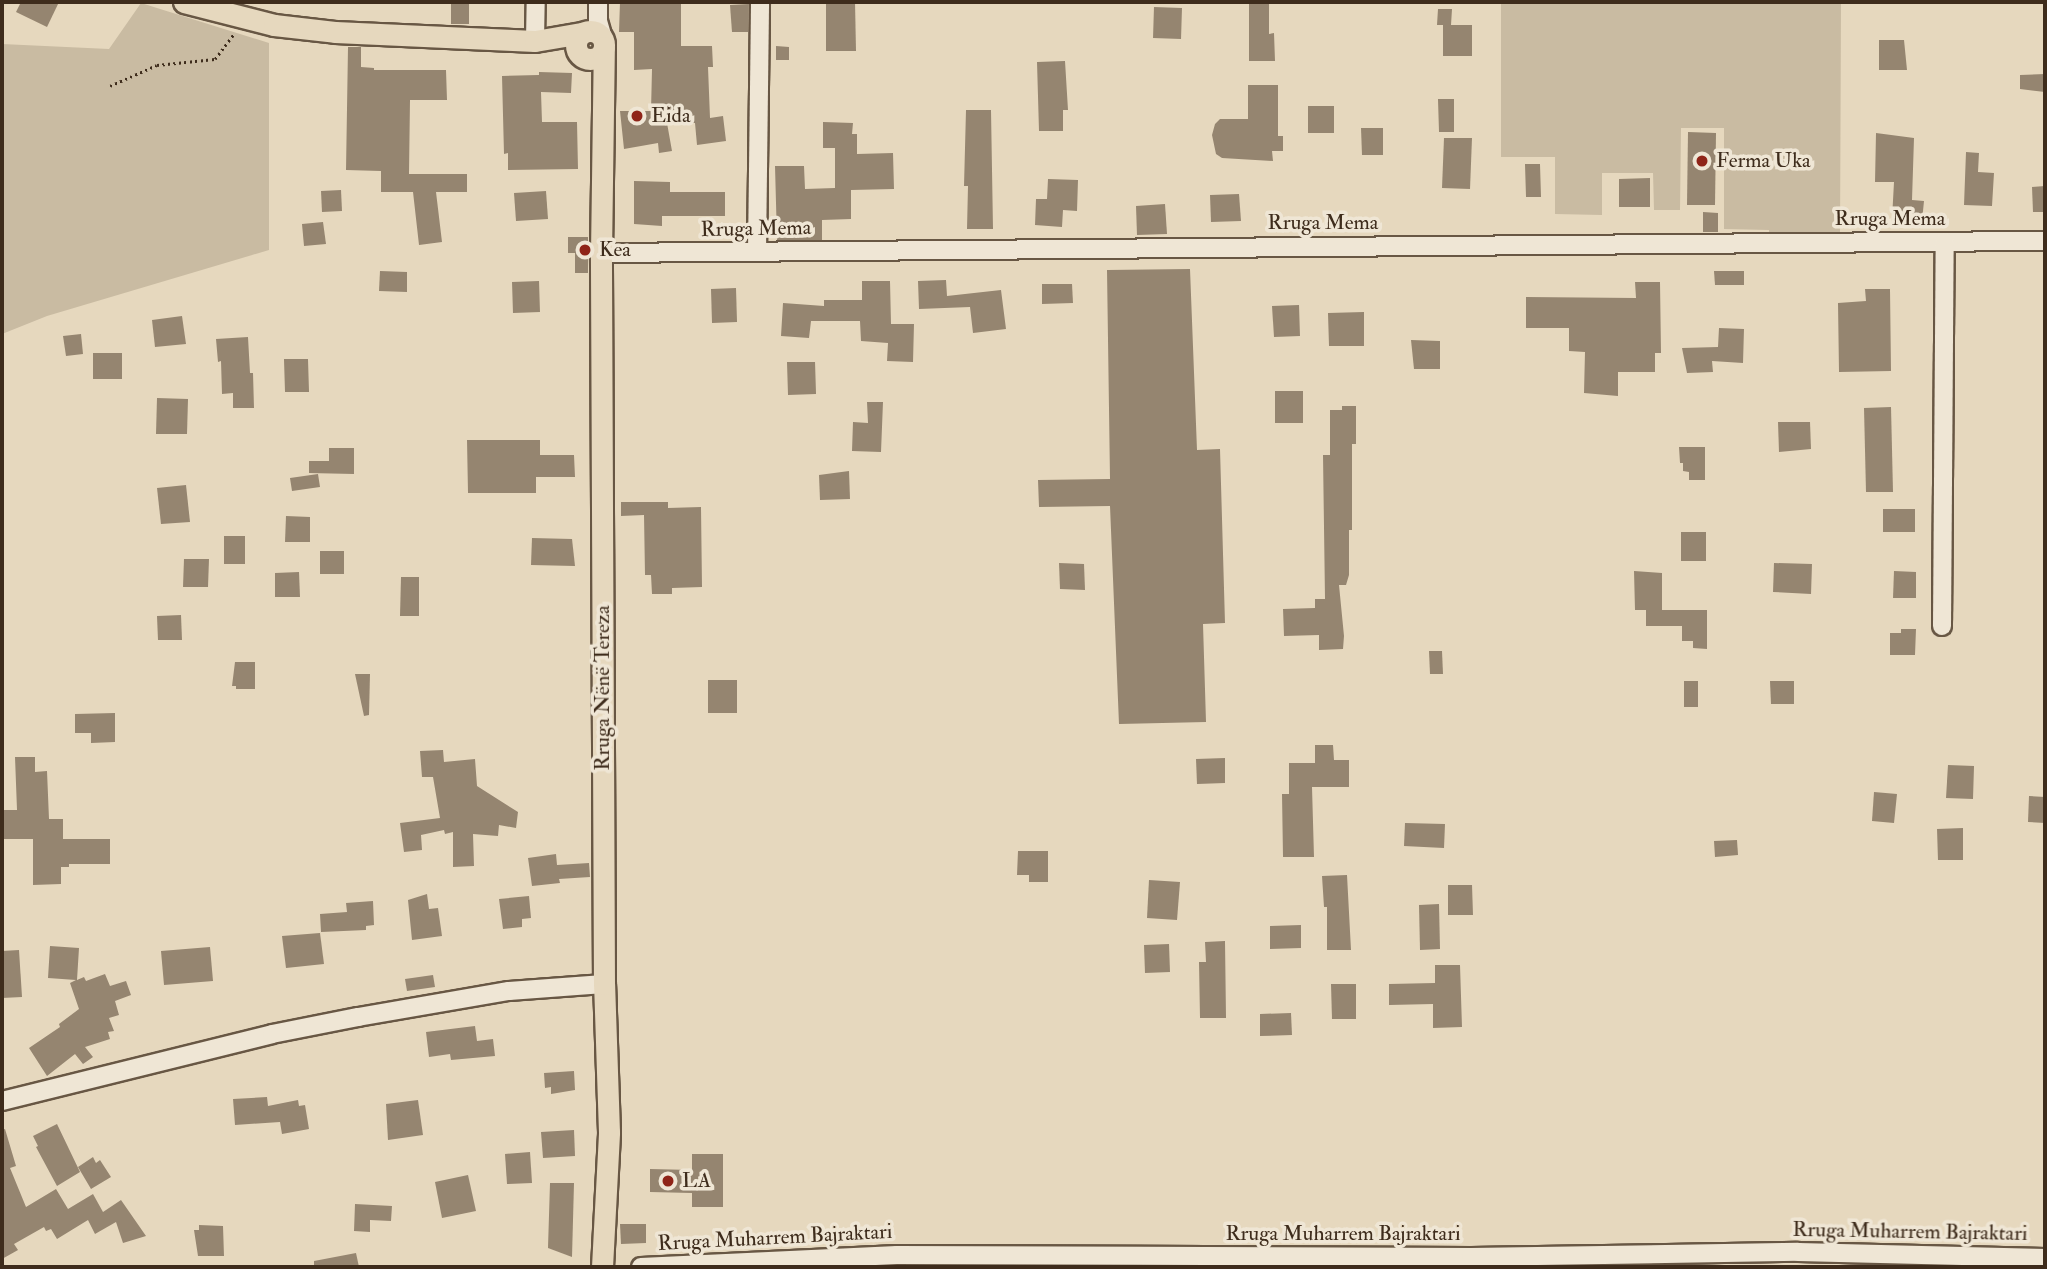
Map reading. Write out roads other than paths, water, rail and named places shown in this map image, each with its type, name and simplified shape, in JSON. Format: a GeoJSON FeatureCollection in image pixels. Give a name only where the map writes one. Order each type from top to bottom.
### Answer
{"type":"FeatureCollection","features":[{"type":"Feature","properties":{"kind":"main road"},"geometry":{"type":"LineString","coordinates":[[184,2],[240,18],[335,32],[535,41],[591,40]]}},
{"type":"Feature","properties":{"kind":"main road","name":"Rruga Nënë Tereza"},"geometry":{"type":"LineString","coordinates":[[591,40],[602,110],[604,984],[609,1132],[602,1267]]}},
{"type":"Feature","properties":{"kind":"street"},"geometry":{"type":"LineString","coordinates":[[535,41],[536,2]]}},
{"type":"Feature","properties":{"kind":"street"},"geometry":{"type":"LineString","coordinates":[[591,40],[598,2]]}},
{"type":"Feature","properties":{"kind":"street"},"geometry":{"type":"LineString","coordinates":[[757,252],[760,2]]}},
{"type":"Feature","properties":{"kind":"street","name":"Rruga Mema"},"geometry":{"type":"LineString","coordinates":[[601,253],[1299,245],[2045,241]]}},
{"type":"Feature","properties":{"kind":"street"},"geometry":{"type":"LineString","coordinates":[[1942,626],[1945,242]]}},
{"type":"Feature","properties":{"kind":"street"},"geometry":{"type":"LineString","coordinates":[[2,1101],[272,1034],[383,1012],[509,991],[604,984]]}},
{"type":"Feature","properties":{"kind":"street","name":"Rruga Muharrem Bajraktari"},"geometry":{"type":"LineString","coordinates":[[641,1267],[897,1255],[1471,1257],[1798,1252],[2045,1258]]}},
{"type":"Feature","properties":{"kind":"place","name":"Eida"},"geometry":{"type":"Point","coordinates":[637,116]}},
{"type":"Feature","properties":{"kind":"place","name":"Ferma Uka"},"geometry":{"type":"Point","coordinates":[1702,161]}},
{"type":"Feature","properties":{"kind":"place","name":"Kea"},"geometry":{"type":"Point","coordinates":[585,250]}},
{"type":"Feature","properties":{"kind":"place","name":"LA"},"geometry":{"type":"Point","coordinates":[668,1181]}}]}
